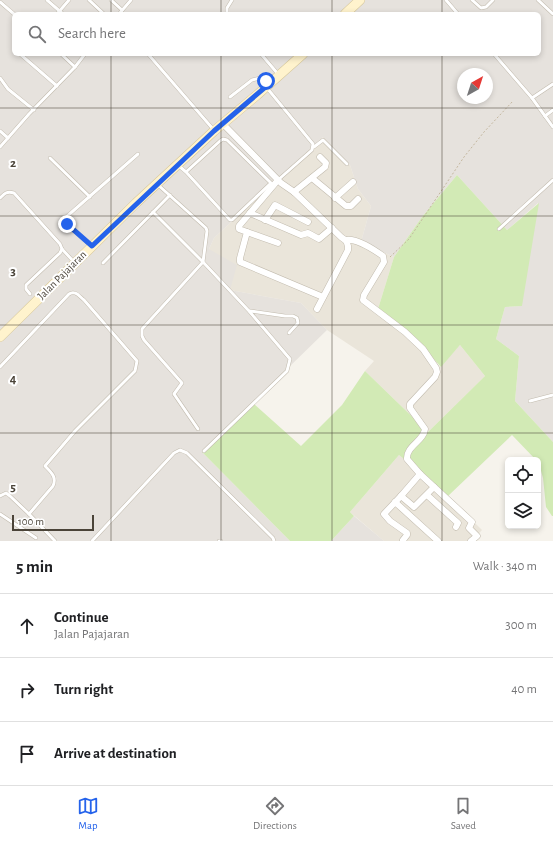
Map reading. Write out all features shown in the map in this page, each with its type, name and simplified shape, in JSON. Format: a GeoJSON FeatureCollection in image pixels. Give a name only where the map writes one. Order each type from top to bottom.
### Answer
{"type":"FeatureCollection","features":[{"type":"Feature","properties":{"kind":"main road"},"geometry":{"type":"LineString","coordinates":[[347,12],[360,0]]}},
{"type":"Feature","properties":{"kind":"main road","name":"Jalan Pajajaran"},"geometry":{"type":"LineString","coordinates":[[0,337],[74,262],[177,164],[301,56]]}},
{"type":"Feature","properties":{"kind":"street"},"geometry":{"type":"LineString","coordinates":[[222,124],[278,180],[294,192],[341,237],[346,240],[351,239],[359,242],[384,257],[384,262],[364,295],[363,300],[415,341],[423,349],[437,370],[437,375],[410,404],[410,408],[425,429],[424,434],[407,455],[409,462],[472,522],[469,528],[477,536],[471,541]]}},
{"type":"Feature","properties":{"kind":"street"},"geometry":{"type":"LineString","coordinates":[[294,192],[326,165],[320,157]]}},
{"type":"Feature","properties":{"kind":"street"},"geometry":{"type":"LineString","coordinates":[[312,178],[346,206],[350,207],[358,199]]}},
{"type":"Feature","properties":{"kind":"street"},"geometry":{"type":"LineString","coordinates":[[278,180],[239,226],[240,229],[278,243]]}},
{"type":"Feature","properties":{"kind":"street"},"geometry":{"type":"LineString","coordinates":[[335,198],[352,182]]}},
{"type":"Feature","properties":{"kind":"street"},"geometry":{"type":"LineString","coordinates":[[264,220],[275,205],[308,222]]}},
{"type":"Feature","properties":{"kind":"street"},"geometry":{"type":"LineString","coordinates":[[250,213],[301,235],[308,233],[319,239],[332,228]]}},
{"type":"Feature","properties":{"kind":"street"},"geometry":{"type":"LineString","coordinates":[[247,232],[239,260],[241,263],[323,297]]}},
{"type":"Feature","properties":{"kind":"street"},"geometry":{"type":"LineString","coordinates":[[317,309],[348,250],[346,240]]}},
{"type":"Feature","properties":{"kind":"street"},"geometry":{"type":"LineString","coordinates":[[403,540],[407,535],[406,533],[390,521],[384,514],[420,474]]}},
{"type":"Feature","properties":{"kind":"street"},"geometry":{"type":"LineString","coordinates":[[401,496],[414,507],[434,487]]}},
{"type":"Feature","properties":{"kind":"street"},"geometry":{"type":"LineString","coordinates":[[427,494],[458,523],[456,528]]}},
{"type":"Feature","properties":{"kind":"street"},"geometry":{"type":"LineString","coordinates":[[395,502],[438,541]]}},
{"type":"Feature","properties":{"kind":"lane"},"geometry":{"type":"LineString","coordinates":[[46,0],[58,12],[69,0]]}},
{"type":"Feature","properties":{"kind":"lane"},"geometry":{"type":"LineString","coordinates":[[89,0],[102,12]]}},
{"type":"Feature","properties":{"kind":"lane"},"geometry":{"type":"LineString","coordinates":[[111,0],[122,10],[131,0]]}},
{"type":"Feature","properties":{"kind":"lane"},"geometry":{"type":"LineString","coordinates":[[227,12],[227,8],[232,0]]}},
{"type":"Feature","properties":{"kind":"lane"},"geometry":{"type":"LineString","coordinates":[[446,0],[456,12]]}},
{"type":"Feature","properties":{"kind":"lane"},"geometry":{"type":"LineString","coordinates":[[472,0],[479,8],[482,8],[493,0]]}},
{"type":"Feature","properties":{"kind":"lane"},"geometry":{"type":"LineString","coordinates":[[538,0],[553,14]]}},
{"type":"Feature","properties":{"kind":"lane"},"geometry":{"type":"LineString","coordinates":[[0,2],[12,12]]}},
{"type":"Feature","properties":{"kind":"lane"},"geometry":{"type":"LineString","coordinates":[[22,56],[57,86]]}},
{"type":"Feature","properties":{"kind":"lane"},"geometry":{"type":"LineString","coordinates":[[63,56],[75,67]]}},
{"type":"Feature","properties":{"kind":"lane"},"geometry":{"type":"LineString","coordinates":[[0,148],[83,56]]}},
{"type":"Feature","properties":{"kind":"lane"},"geometry":{"type":"LineString","coordinates":[[150,56],[214,131]]}},
{"type":"Feature","properties":{"kind":"lane"},"geometry":{"type":"LineString","coordinates":[[263,56],[280,75]]}},
{"type":"Feature","properties":{"kind":"lane"},"geometry":{"type":"LineString","coordinates":[[496,56],[532,98],[553,126]]}},
{"type":"Feature","properties":{"kind":"lane"},"geometry":{"type":"LineString","coordinates":[[0,78],[8,89],[34,110]]}},
{"type":"Feature","properties":{"kind":"lane"},"geometry":{"type":"LineString","coordinates":[[230,97],[252,80],[260,78],[268,86],[314,147]]}},
{"type":"Feature","properties":{"kind":"lane"},"geometry":{"type":"LineString","coordinates":[[532,98],[553,84]]}},
{"type":"Feature","properties":{"kind":"lane"},"geometry":{"type":"LineString","coordinates":[[545,116],[553,110]]}},
{"type":"Feature","properties":{"kind":"lane"},"geometry":{"type":"LineString","coordinates":[[0,131],[8,138]]}},
{"type":"Feature","properties":{"kind":"lane"},"geometry":{"type":"LineString","coordinates":[[177,164],[230,220],[232,220],[271,183],[227,140],[223,139],[186,172]]}},
{"type":"Feature","properties":{"kind":"lane"},"geometry":{"type":"LineString","coordinates":[[278,180],[323,140],[347,164]]}},
{"type":"Feature","properties":{"kind":"lane"},"geometry":{"type":"LineString","coordinates":[[92,246],[67,224],[65,220],[66,218],[138,154]]}},
{"type":"Feature","properties":{"kind":"lane"},"geometry":{"type":"LineString","coordinates":[[50,158],[90,196]]}},
{"type":"Feature","properties":{"kind":"lane"},"geometry":{"type":"LineString","coordinates":[[499,229],[553,180]]}},
{"type":"Feature","properties":{"kind":"lane"},"geometry":{"type":"LineString","coordinates":[[157,184],[206,228],[207,231],[203,262],[142,329],[142,336],[144,340],[182,383],[174,394],[198,429]]}},
{"type":"Feature","properties":{"kind":"lane"},"geometry":{"type":"LineString","coordinates":[[0,198],[6,192],[14,193],[60,244],[62,249],[74,262]]}},
{"type":"Feature","properties":{"kind":"lane"},"geometry":{"type":"LineString","coordinates":[[102,263],[170,195]]}},
{"type":"Feature","properties":{"kind":"lane"},"geometry":{"type":"LineString","coordinates":[[153,212],[249,311],[290,359],[287,371],[276,383],[204,451]]}},
{"type":"Feature","properties":{"kind":"lane"},"geometry":{"type":"LineString","coordinates":[[30,294],[26,289],[26,285],[60,253],[62,249]]}},
{"type":"Feature","properties":{"kind":"lane"},"geometry":{"type":"LineString","coordinates":[[0,367],[69,294],[73,292],[84,300],[137,362],[135,371],[75,431],[45,466],[54,477],[55,482],[29,514]]}},
{"type":"Feature","properties":{"kind":"lane"},"geometry":{"type":"LineString","coordinates":[[249,311],[293,316],[297,318],[298,323],[289,333]]}},
{"type":"Feature","properties":{"kind":"lane"},"geometry":{"type":"LineString","coordinates":[[530,401],[553,395]]}},
{"type":"Feature","properties":{"kind":"lane"},"geometry":{"type":"LineString","coordinates":[[92,541],[174,453],[180,450],[187,453],[273,538],[274,541]]}},
{"type":"Feature","properties":{"kind":"lane"},"geometry":{"type":"LineString","coordinates":[[0,496],[6,494],[56,541]]}},
{"type":"Feature","properties":{"kind":"lane"},"geometry":{"type":"LineString","coordinates":[[0,514],[36,538]]}},
{"type":"Feature","properties":{"kind":"path"},"geometry":{"type":"LineString","coordinates":[[384,262],[409,239],[464,157],[484,132],[513,101]]}},
{"type":"Feature","properties":{"kind":"shaded area"},"geometry":{"type":"Polygon","coordinates":[[[0,0],[553,0],[553,442],[515,401],[519,356],[496,339],[505,307],[521,306],[538,203],[507,230],[457,175],[422,217],[394,257],[361,242],[371,206],[358,189],[350,165],[323,137],[214,238],[209,249],[237,265],[230,290],[301,303],[327,330],[202,452],[290,541],[0,541],[0,0]]]}},
{"type":"Feature","properties":{"kind":"shaded area"},"geometry":{"type":"Polygon","coordinates":[[[324,136],[350,165],[358,189],[371,206],[361,242],[394,257],[378,309],[413,336],[440,367],[460,345],[485,376],[428,432],[365,371],[374,361],[327,330],[301,303],[230,290],[209,249],[214,238],[324,136]]]}},
{"type":"Feature","properties":{"kind":"shaded area"},"geometry":{"type":"Polygon","coordinates":[[[399,455],[434,483],[482,530],[472,541],[384,541],[350,512],[399,455]]]}},
{"type":"Feature","properties":{"kind":"shaded area"},"geometry":{"type":"Polygon","coordinates":[[[354,516],[384,541],[331,541],[354,516]]]}},
{"type":"Feature","properties":{"kind":"green space"},"geometry":{"type":"Polygon","coordinates":[[[457,175],[507,230],[539,203],[522,306],[505,307],[496,339],[519,356],[515,401],[553,442],[553,516],[546,507],[541,471],[541,457],[533,457],[512,435],[448,496],[399,455],[350,512],[354,516],[331,541],[290,541],[202,452],[253,403],[301,446],[342,405],[365,371],[428,432],[485,376],[460,345],[441,367],[413,336],[378,309],[394,257],[422,217],[457,175]]]}},
{"type":"Feature","properties":{"kind":"route"},"geometry":{"type":"LineString","coordinates":[[67,224],[92,246],[177,164],[222,124],[258,95],[269,84],[266,81]]}}]}
